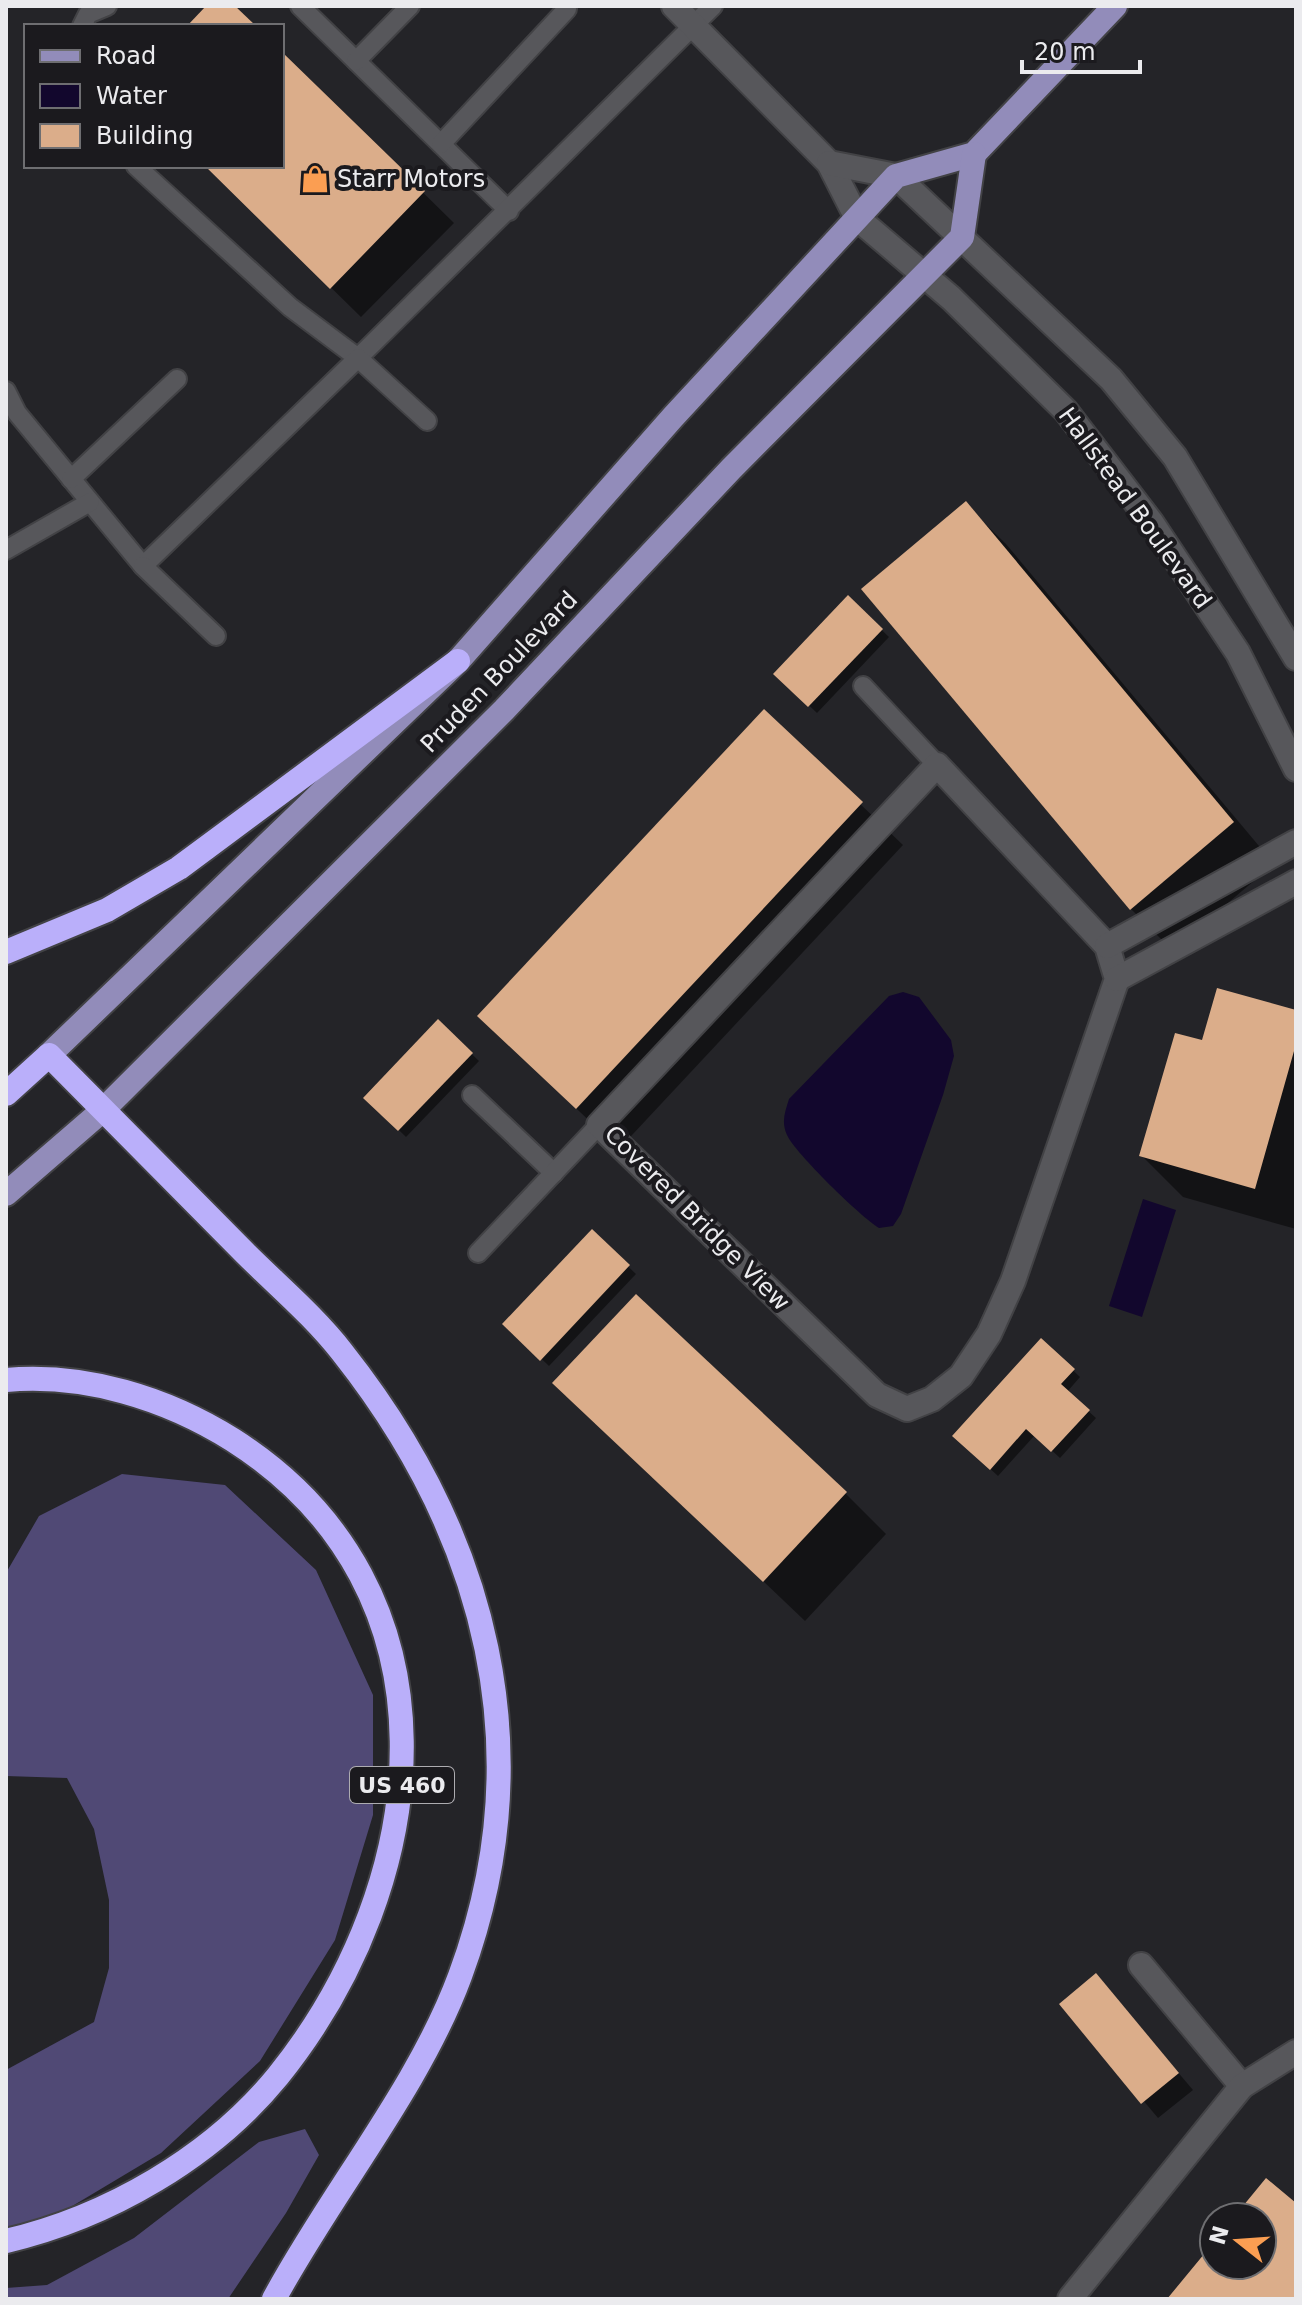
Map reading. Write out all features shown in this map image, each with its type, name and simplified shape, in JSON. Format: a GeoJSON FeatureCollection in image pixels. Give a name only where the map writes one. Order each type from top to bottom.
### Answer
{"type":"FeatureCollection","features":[{"type":"Feature","properties":{"kind":"highway"},"geometry":{"type":"LineString","coordinates":[[6,952],[107,910],[179,868],[458,661]]}},
{"type":"Feature","properties":{"kind":"highway"},"geometry":{"type":"LineString","coordinates":[[49,1055],[340,1349],[383,1406],[428,1482],[471,1579],[489,1649],[499,1764],[496,1822],[482,1908],[460,1977],[429,2043],[274,2299]]}},
{"type":"Feature","properties":{"kind":"highway","name":"Pruden Boulevard"},"geometry":{"type":"LineString","coordinates":[[6,1094],[49,1055]]}},
{"type":"Feature","properties":{"kind":"highway","name":"US 460"},"geometry":{"type":"LineString","coordinates":[[6,1380],[41,1377],[93,1384],[156,1402],[215,1429],[257,1455],[292,1485],[330,1528],[366,1587],[391,1652],[402,1710],[404,1768],[397,1826],[378,1897],[332,1995],[276,2077],[228,2126],[163,2175],[105,2208],[43,2232],[6,2241]]}},
{"type":"Feature","properties":{"kind":"main road"},"geometry":{"type":"LineString","coordinates":[[896,176],[974,154],[1115,6]]}},
{"type":"Feature","properties":{"kind":"main road"},"geometry":{"type":"LineString","coordinates":[[962,237],[974,154]]}},
{"type":"Feature","properties":{"kind":"main road","name":"Pruden Boulevard"},"geometry":{"type":"LineString","coordinates":[[49,1055],[458,661],[673,417],[896,176]]}},
{"type":"Feature","properties":{"kind":"main road","name":"Pruden Boulevard"},"geometry":{"type":"LineString","coordinates":[[6,1194],[103,1110],[504,710],[731,469],[962,237]]}},
{"type":"Feature","properties":{"kind":"street"},"geometry":{"type":"LineString","coordinates":[[674,6],[829,163],[857,218]]}},
{"type":"Feature","properties":{"kind":"street"},"geometry":{"type":"LineString","coordinates":[[829,163],[896,176],[1111,379],[1175,457],[1296,658]]}},
{"type":"Feature","properties":{"kind":"street","name":"Hallstead Boulevard"},"geometry":{"type":"LineString","coordinates":[[857,218],[924,275],[1066,411],[1151,522],[1238,653],[1296,769]]}},
{"type":"Feature","properties":{"kind":"street"},"geometry":{"type":"LineString","coordinates":[[937,765],[1107,946],[1117,979],[1296,882]]}},
{"type":"Feature","properties":{"kind":"street","name":"Covered Bridge View"},"geometry":{"type":"LineString","coordinates":[[937,765],[599,1125],[877,1395],[907,1409],[932,1399],[961,1376],[989,1334],[1013,1281],[1117,979]]}},
{"type":"Feature","properties":{"kind":"street"},"geometry":{"type":"LineString","coordinates":[[1107,946],[1296,842]]}},
{"type":"Feature","properties":{"kind":"street"},"geometry":{"type":"LineString","coordinates":[[1141,1965],[1242,2086]]}},
{"type":"Feature","properties":{"kind":"street"},"geometry":{"type":"LineString","coordinates":[[1070,2299],[1242,2086],[1296,2052]]}},
{"type":"Feature","properties":{"kind":"lane"},"geometry":{"type":"LineString","coordinates":[[83,24],[88,14],[107,6]]}},
{"type":"Feature","properties":{"kind":"lane"},"geometry":{"type":"LineString","coordinates":[[300,6],[509,211]]}},
{"type":"Feature","properties":{"kind":"lane"},"geometry":{"type":"LineString","coordinates":[[356,61],[410,6]]}},
{"type":"Feature","properties":{"kind":"lane"},"geometry":{"type":"LineString","coordinates":[[143,566],[509,211],[713,6]]}},
{"type":"Feature","properties":{"kind":"lane"},"geometry":{"type":"LineString","coordinates":[[441,144],[567,9]]}},
{"type":"Feature","properties":{"kind":"lane"},"geometry":{"type":"LineString","coordinates":[[138,168],[290,307],[358,358],[427,421]]}},
{"type":"Feature","properties":{"kind":"lane"},"geometry":{"type":"LineString","coordinates":[[71,479],[177,379]]}},
{"type":"Feature","properties":{"kind":"lane"},"geometry":{"type":"LineString","coordinates":[[6,391],[17,413],[143,566],[216,636]]}},
{"type":"Feature","properties":{"kind":"lane"},"geometry":{"type":"LineString","coordinates":[[6,550],[90,502]]}},
{"type":"Feature","properties":{"kind":"lane"},"geometry":{"type":"LineString","coordinates":[[863,686],[937,765]]}},
{"type":"Feature","properties":{"kind":"lane"},"geometry":{"type":"LineString","coordinates":[[472,1095],[554,1173]]}},
{"type":"Feature","properties":{"kind":"lane"},"geometry":{"type":"LineString","coordinates":[[478,1253],[599,1125]]}},
{"type":"Feature","properties":{"kind":"shaded area"},"geometry":{"type":"Polygon","coordinates":[[[122,1474],[225,1485],[316,1570],[373,1695],[373,1815],[335,1940],[260,2061],[161,2153],[59,2214],[6,2231],[6,2070],[94,2022],[109,1968],[109,1900],[94,1829],[67,1778],[6,1776],[6,1573],[39,1516],[122,1474]]]}},
{"type":"Feature","properties":{"kind":"shaded area"},"geometry":{"type":"Polygon","coordinates":[[[305,2129],[319,2155],[286,2213],[228,2299],[6,2299],[6,2288],[47,2285],[134,2238],[259,2142],[305,2129]]]}},
{"type":"Feature","properties":{"kind":"water"},"geometry":{"type":"Polygon","coordinates":[[[903,992],[919,997],[951,1040],[954,1056],[901,1214],[893,1226],[879,1228],[802,1156],[787,1135],[784,1117],[789,1099],[889,996],[903,992]]]}},
{"type":"Feature","properties":{"kind":"water"},"geometry":{"type":"Polygon","coordinates":[[[1143,1199],[1176,1210],[1142,1317],[1109,1306],[1143,1199]]]}},
{"type":"Feature","properties":{"kind":"building"},"geometry":{"type":"Polygon","coordinates":[[[206,6],[235,6],[254,24],[189,24],[206,6]]]}},
{"type":"Feature","properties":{"kind":"building","name":"Starr Motors"},"geometry":{"type":"Polygon","coordinates":[[[284,54],[425,191],[330,289],[207,168],[284,168],[284,54]]]}},
{"type":"Feature","properties":{"kind":"building"},"geometry":{"type":"Polygon","coordinates":[[[966,501],[1234,822],[1130,910],[861,589],[966,501]]]}},
{"type":"Feature","properties":{"kind":"building"},"geometry":{"type":"Polygon","coordinates":[[[848,595],[883,629],[808,707],[773,674],[848,595]]]}},
{"type":"Feature","properties":{"kind":"building"},"geometry":{"type":"Polygon","coordinates":[[[764,709],[863,802],[576,1109],[477,1016],[764,709]]]}},
{"type":"Feature","properties":{"kind":"building"},"geometry":{"type":"Polygon","coordinates":[[[1217,988],[1296,1010],[1296,1044],[1255,1189],[1139,1156],[1175,1033],[1202,1040],[1217,988]]]}},
{"type":"Feature","properties":{"kind":"building"},"geometry":{"type":"Polygon","coordinates":[[[438,1019],[473,1053],[398,1131],[363,1098],[438,1019]]]}},
{"type":"Feature","properties":{"kind":"building"},"geometry":{"type":"Polygon","coordinates":[[[592,1229],[630,1265],[540,1361],[502,1324],[592,1229]]]}},
{"type":"Feature","properties":{"kind":"building"},"geometry":{"type":"Polygon","coordinates":[[[636,1294],[847,1492],[763,1582],[552,1383],[636,1294]]]}},
{"type":"Feature","properties":{"kind":"building"},"geometry":{"type":"Polygon","coordinates":[[[1041,1338],[1075,1369],[1061,1384],[1090,1410],[1051,1452],[1026,1429],[990,1470],[952,1436],[1041,1338]]]}},
{"type":"Feature","properties":{"kind":"building"},"geometry":{"type":"Polygon","coordinates":[[[1096,1973],[1179,2073],[1141,2104],[1059,2004],[1096,1973]]]}},
{"type":"Feature","properties":{"kind":"building"},"geometry":{"type":"Polygon","coordinates":[[[1266,2178],[1296,2203],[1296,2299],[1167,2299],[1198,2261],[1198,2281],[1278,2281],[1278,2201],[1247,2201],[1266,2178]]]}},
{"type":"Feature","properties":{"kind":"place","name":"Starr Motors"},"geometry":{"type":"Point","coordinates":[315,179]}}]}
